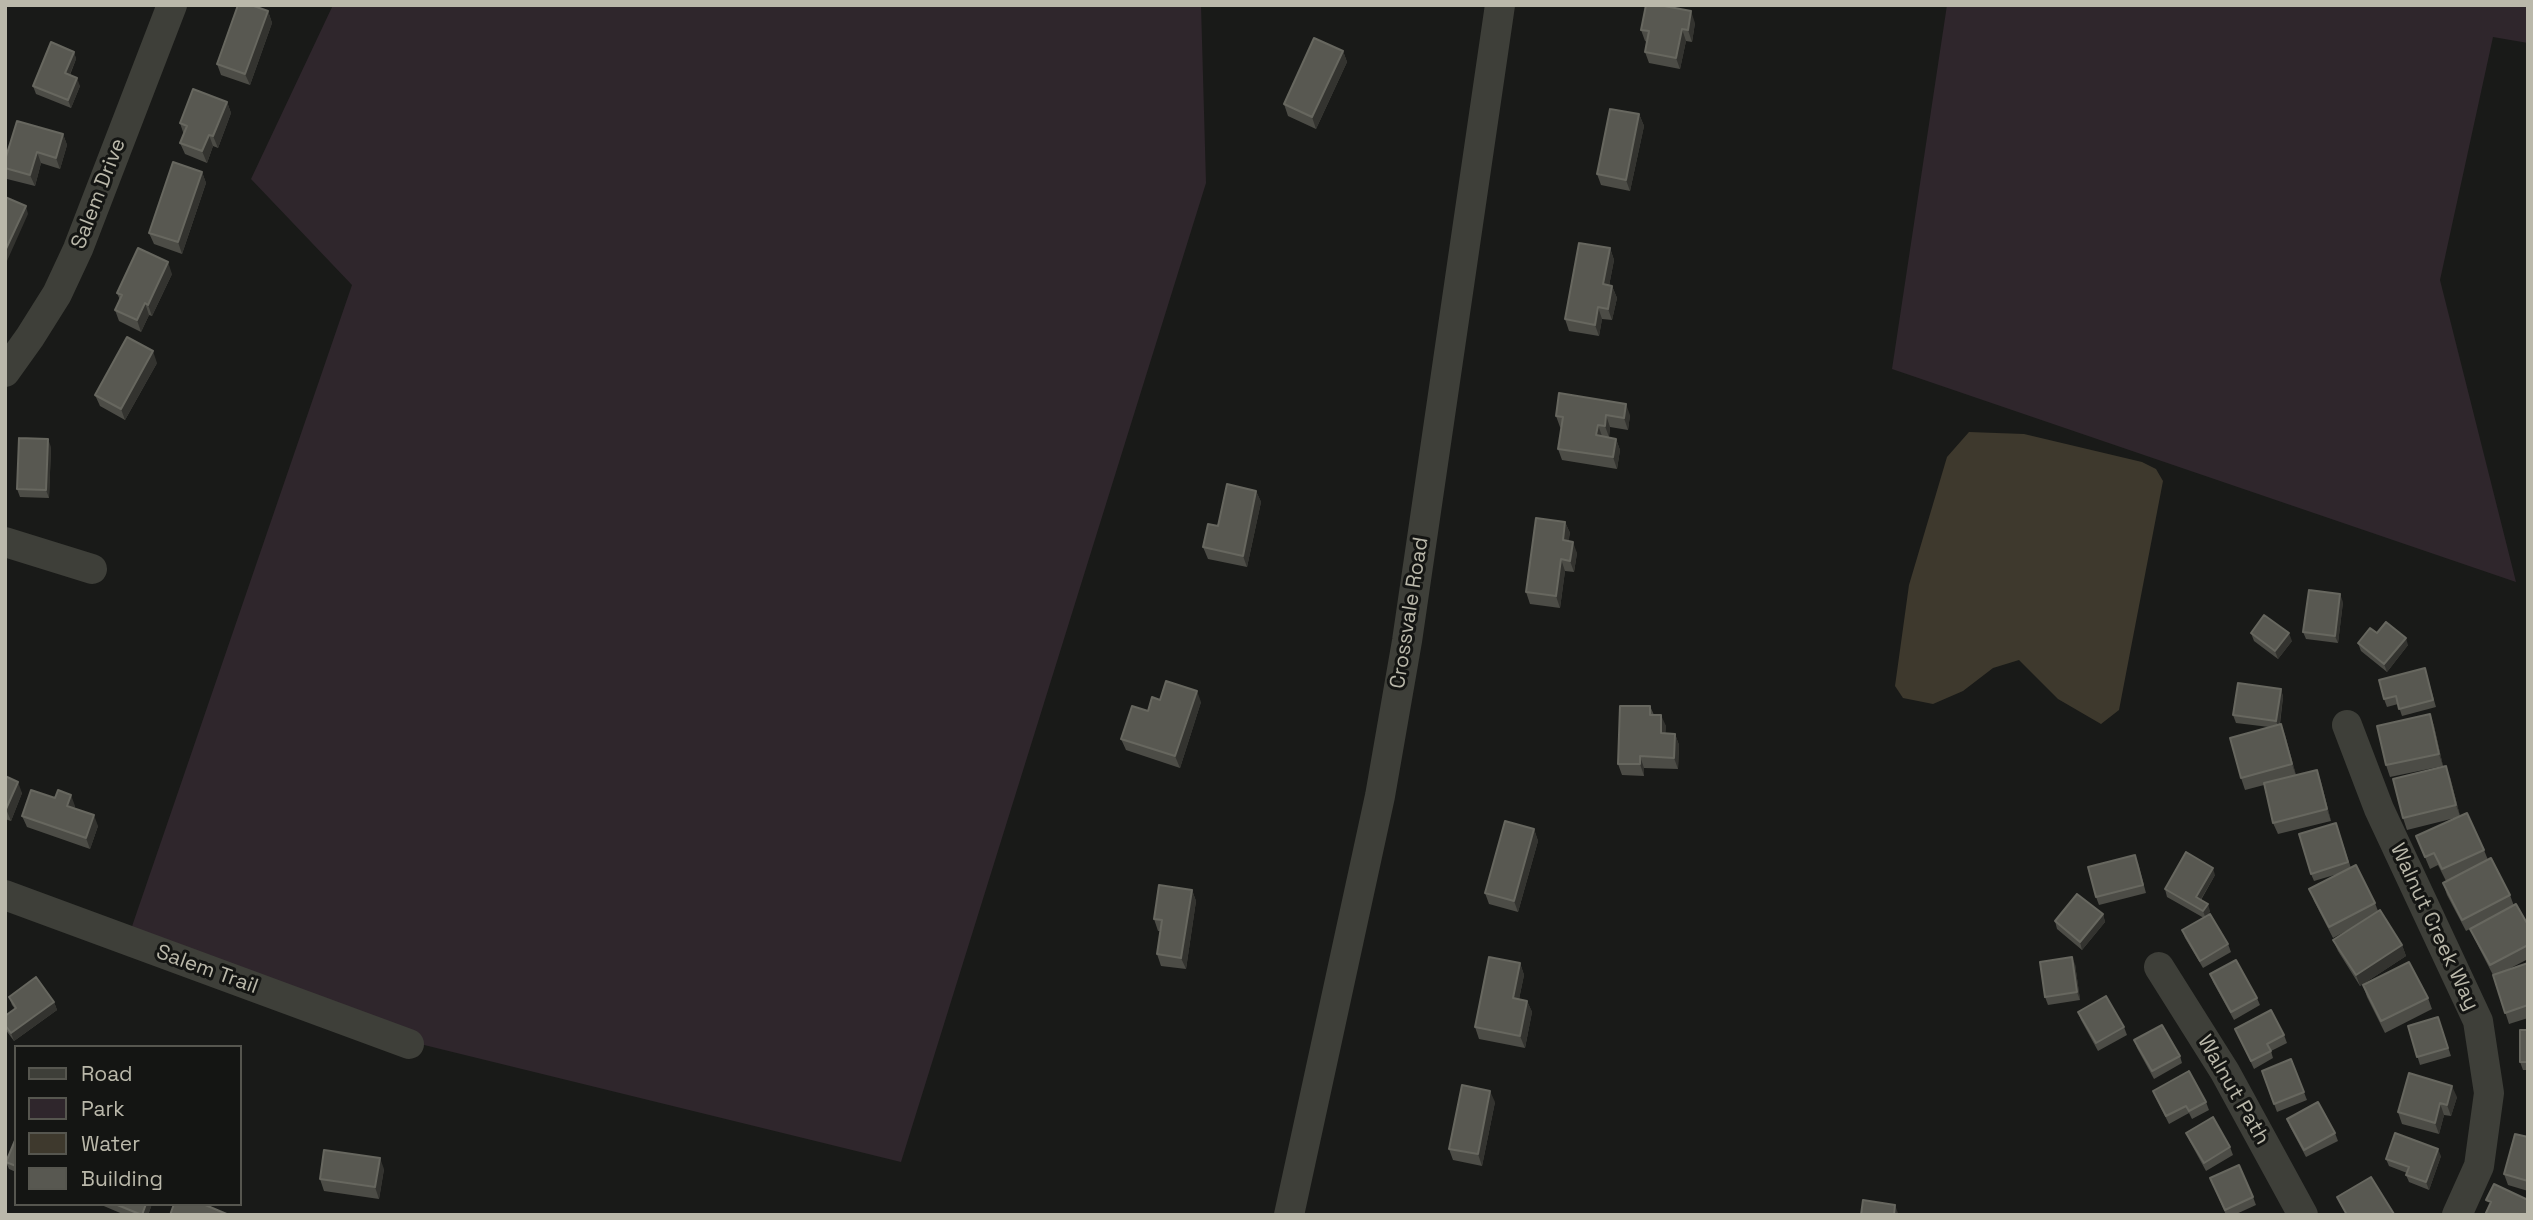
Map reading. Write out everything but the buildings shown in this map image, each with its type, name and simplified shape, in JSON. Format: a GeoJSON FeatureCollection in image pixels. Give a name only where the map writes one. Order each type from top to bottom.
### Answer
{"type":"FeatureCollection","features":[{"type":"Feature","properties":{"kind":"street","name":"Salem Drive"},"geometry":{"type":"LineString","coordinates":[[5,372],[57,294],[78,249],[172,5]]}},
{"type":"Feature","properties":{"kind":"street","name":"Crossvale Road"},"geometry":{"type":"LineString","coordinates":[[1289,1215],[1380,796],[1407,641],[1500,5]]}},
{"type":"Feature","properties":{"kind":"street"},"geometry":{"type":"LineString","coordinates":[[5,541],[93,569]]}},
{"type":"Feature","properties":{"kind":"street","name":"Walnut Creek Way"},"geometry":{"type":"LineString","coordinates":[[2347,725],[2379,809],[2479,1021],[2489,1093],[2479,1166],[2457,1215]]}},
{"type":"Feature","properties":{"kind":"street","name":"Salem Trail"},"geometry":{"type":"LineString","coordinates":[[5,895],[409,1044]]}},
{"type":"Feature","properties":{"kind":"street","name":"Walnut Path"},"geometry":{"type":"LineString","coordinates":[[2159,967],[2225,1072],[2303,1215]]}},
{"type":"Feature","properties":{"kind":"green space"},"geometry":{"type":"Polygon","coordinates":[[[333,5],[1201,5],[1206,183],[901,1162],[416,1043],[128,938],[352,285],[251,179],[333,5]]]}},
{"type":"Feature","properties":{"kind":"green space"},"geometry":{"type":"Polygon","coordinates":[[[1947,5],[2528,5],[2528,43],[2493,37],[2440,280],[2516,582],[1892,369],[1947,5]]]}},
{"type":"Feature","properties":{"kind":"water"},"geometry":{"type":"Polygon","coordinates":[[[1969,432],[2024,434],[2142,462],[2156,469],[2163,481],[2119,710],[2101,724],[2058,699],[2019,660],[1993,668],[1963,691],[1933,704],[1903,698],[1895,686],[1909,585],[1947,457],[1969,432]]]}}]}
